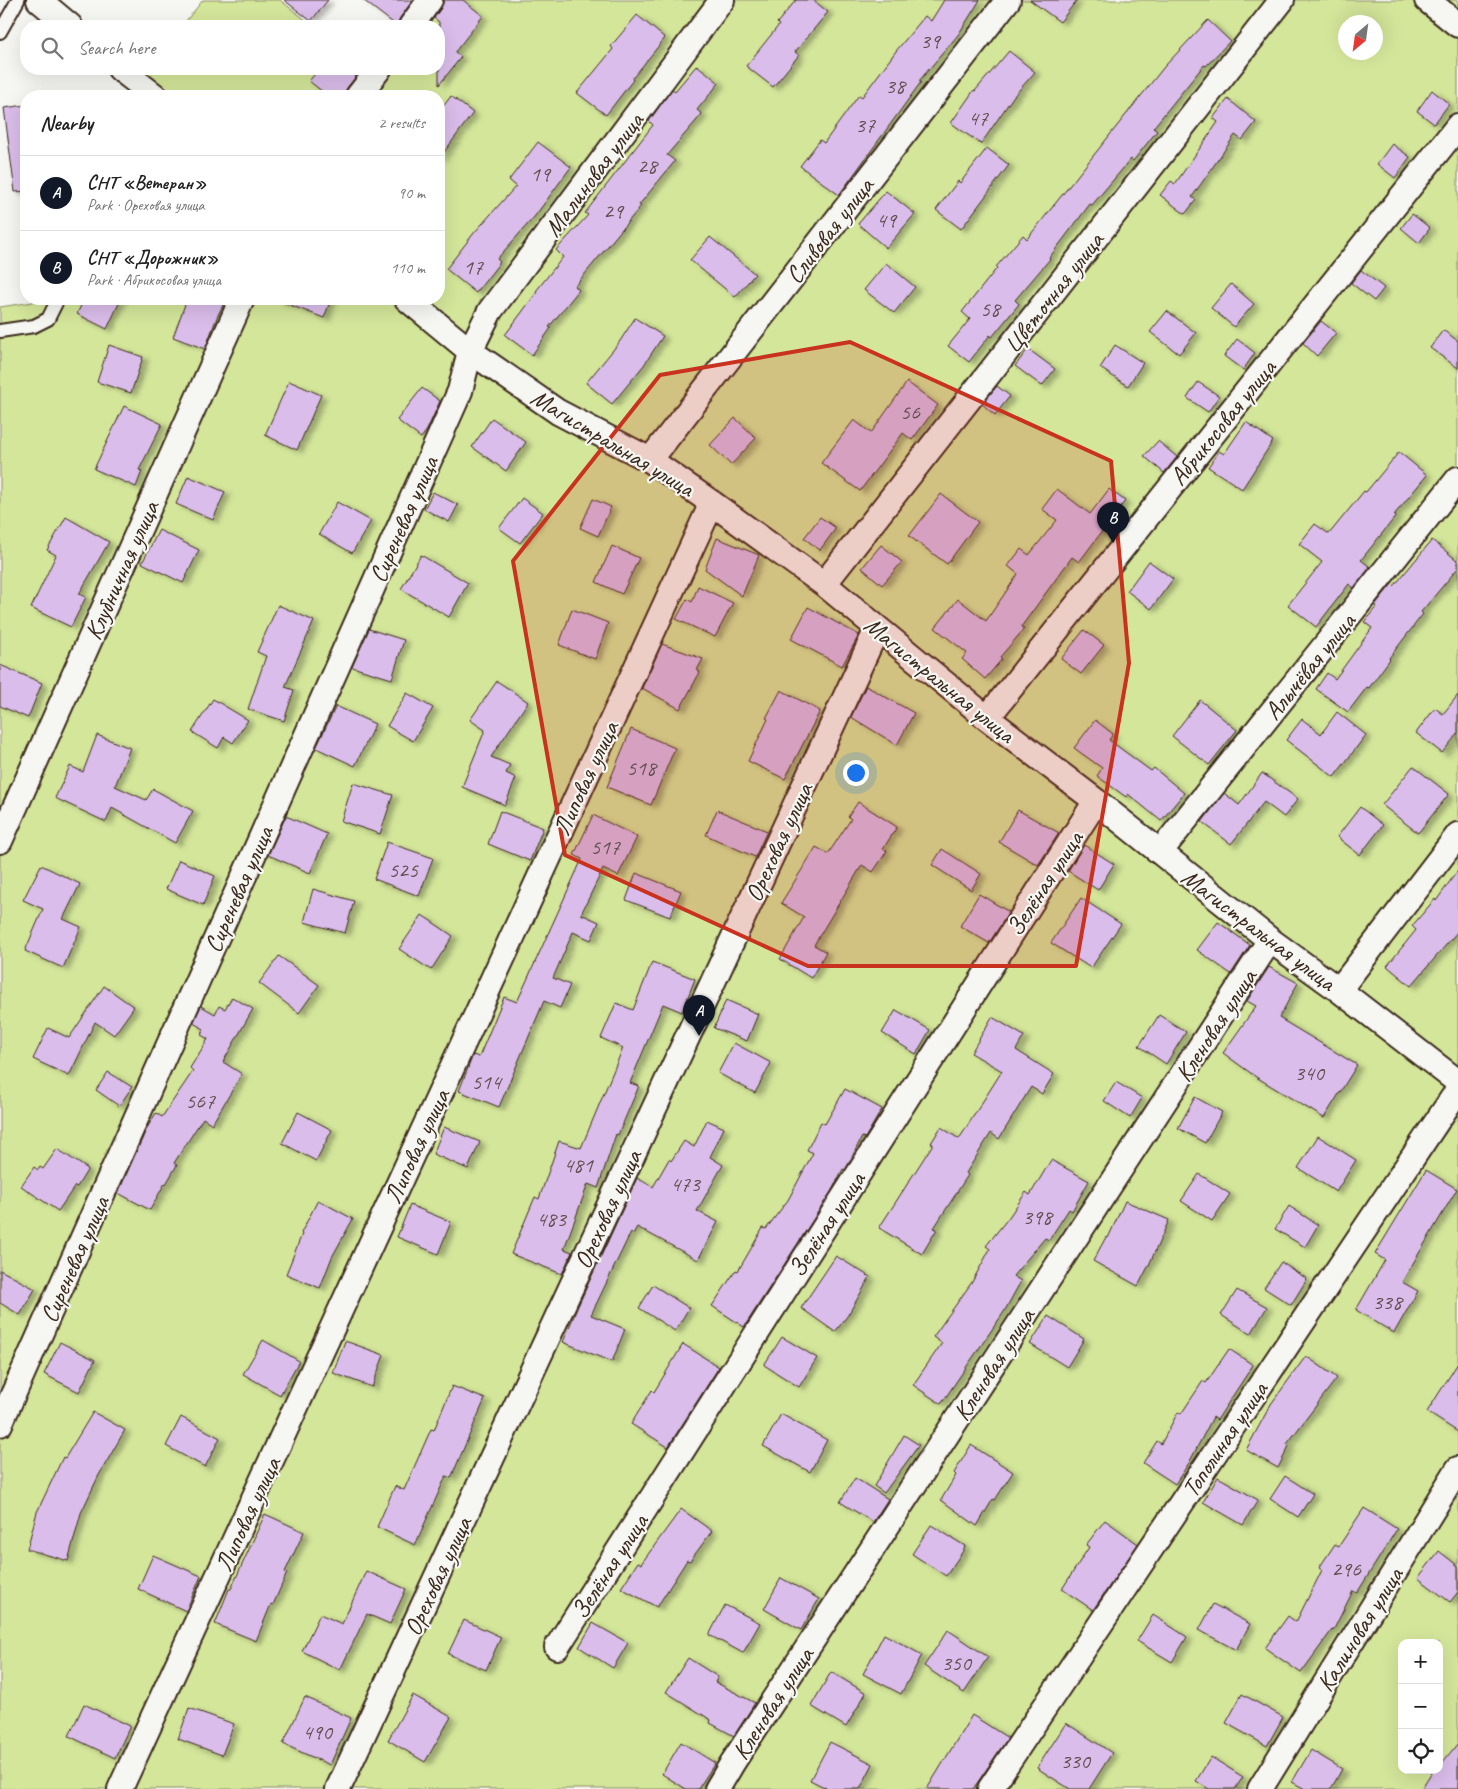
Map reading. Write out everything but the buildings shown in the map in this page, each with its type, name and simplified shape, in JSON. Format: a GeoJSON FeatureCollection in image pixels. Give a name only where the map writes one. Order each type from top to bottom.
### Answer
{"type":"FeatureCollection","features":[{"type":"Feature","properties":{"kind":"street"},"geometry":{"type":"LineString","coordinates":[[39,0],[63,20]]}},
{"type":"Feature","properties":{"kind":"street"},"geometry":{"type":"LineString","coordinates":[[415,20],[430,0]]}},
{"type":"Feature","properties":{"kind":"street","name":"Малиновая улица"},"geometry":{"type":"LineString","coordinates":[[470,351],[490,311],[722,0]]}},
{"type":"Feature","properties":{"kind":"street","name":"Сливовая улица"},"geometry":{"type":"LineString","coordinates":[[650,460],[1008,0]]}},
{"type":"Feature","properties":{"kind":"street","name":"Цветочная улица"},"geometry":{"type":"LineString","coordinates":[[824,584],[1282,0]]}},
{"type":"Feature","properties":{"kind":"street"},"geometry":{"type":"LineString","coordinates":[[1427,0],[1458,25]]}},
{"type":"Feature","properties":{"kind":"street"},"geometry":{"type":"LineString","coordinates":[[128,75],[147,90]]}},
{"type":"Feature","properties":{"kind":"street"},"geometry":{"type":"LineString","coordinates":[[363,90],[374,75]]}},
{"type":"Feature","properties":{"kind":"street","name":"Абрикосовая улица"},"geometry":{"type":"LineString","coordinates":[[987,718],[1458,126]]}},
{"type":"Feature","properties":{"kind":"street","name":"Клубничная улица"},"geometry":{"type":"LineString","coordinates":[[0,841],[239,305]]}},
{"type":"Feature","properties":{"kind":"street","name":"Магистральная улица"},"geometry":{"type":"LineString","coordinates":[[414,305],[470,351],[558,412],[650,460],[824,584],[987,718],[1096,801],[1270,940],[1339,990],[1458,1082]]}},
{"type":"Feature","properties":{"kind":"street","name":"Сиреневая улица"},"geometry":{"type":"LineString","coordinates":[[0,1424],[460,391],[470,351]]}},
{"type":"Feature","properties":{"kind":"street","name":"Алычёвая улица"},"geometry":{"type":"LineString","coordinates":[[1160,852],[1458,479]]}},
{"type":"Feature","properties":{"kind":"street","name":"Липовая улица"},"geometry":{"type":"LineString","coordinates":[[120,1789],[712,503]]}},
{"type":"Feature","properties":{"kind":"street","name":"Ореховая улица"},"geometry":{"type":"LineString","coordinates":[[345,1786],[877,629]]}},
{"type":"Feature","properties":{"kind":"street","name":"Зелёная улица"},"geometry":{"type":"LineString","coordinates":[[557,1647],[1096,801]]}},
{"type":"Feature","properties":{"kind":"street"},"geometry":{"type":"LineString","coordinates":[[1339,990],[1458,835]]}},
{"type":"Feature","properties":{"kind":"street","name":"Кленовая улица"},"geometry":{"type":"LineString","coordinates":[[717,1789],[1270,940]]}},
{"type":"Feature","properties":{"kind":"street","name":"Тополиная улица"},"geometry":{"type":"LineString","coordinates":[[990,1789],[1458,1090]]}},
{"type":"Feature","properties":{"kind":"street","name":"Калиновая улица"},"geometry":{"type":"LineString","coordinates":[[1260,1789],[1458,1469]]}},
{"type":"Feature","properties":{"kind":"lane"},"geometry":{"type":"LineString","coordinates":[[0,32],[18,0]]}},
{"type":"Feature","properties":{"kind":"lane"},"geometry":{"type":"LineString","coordinates":[[0,332],[34,326],[48,319],[55,305]]}},
{"type":"Feature","properties":{"kind":"highlighted area"},"geometry":{"type":"Polygon","coordinates":[[[850,342],[1111,461],[1129,663],[1076,966],[808,966],[565,855],[513,561],[660,375],[850,342]]]}},
{"type":"Feature","properties":{"kind":"green space"},"geometry":{"type":"Polygon","coordinates":[[[203,0],[280,0],[305,20],[187,20],[203,0]]]}},
{"type":"Feature","properties":{"kind":"green space"},"geometry":{"type":"Polygon","coordinates":[[[424,0],[1458,0],[1458,1789],[0,1789],[0,307],[20,304],[445,305],[445,90],[132,90],[142,75],[445,75],[445,20],[409,20],[424,0]]]}},
{"type":"Feature","properties":{"kind":"place","name":"СНТ «Дорожник»"},"geometry":{"type":"Point","coordinates":[1113,543]}},
{"type":"Feature","properties":{"kind":"place","name":"СНТ «Ветеран»"},"geometry":{"type":"Point","coordinates":[699,1036]}}]}
